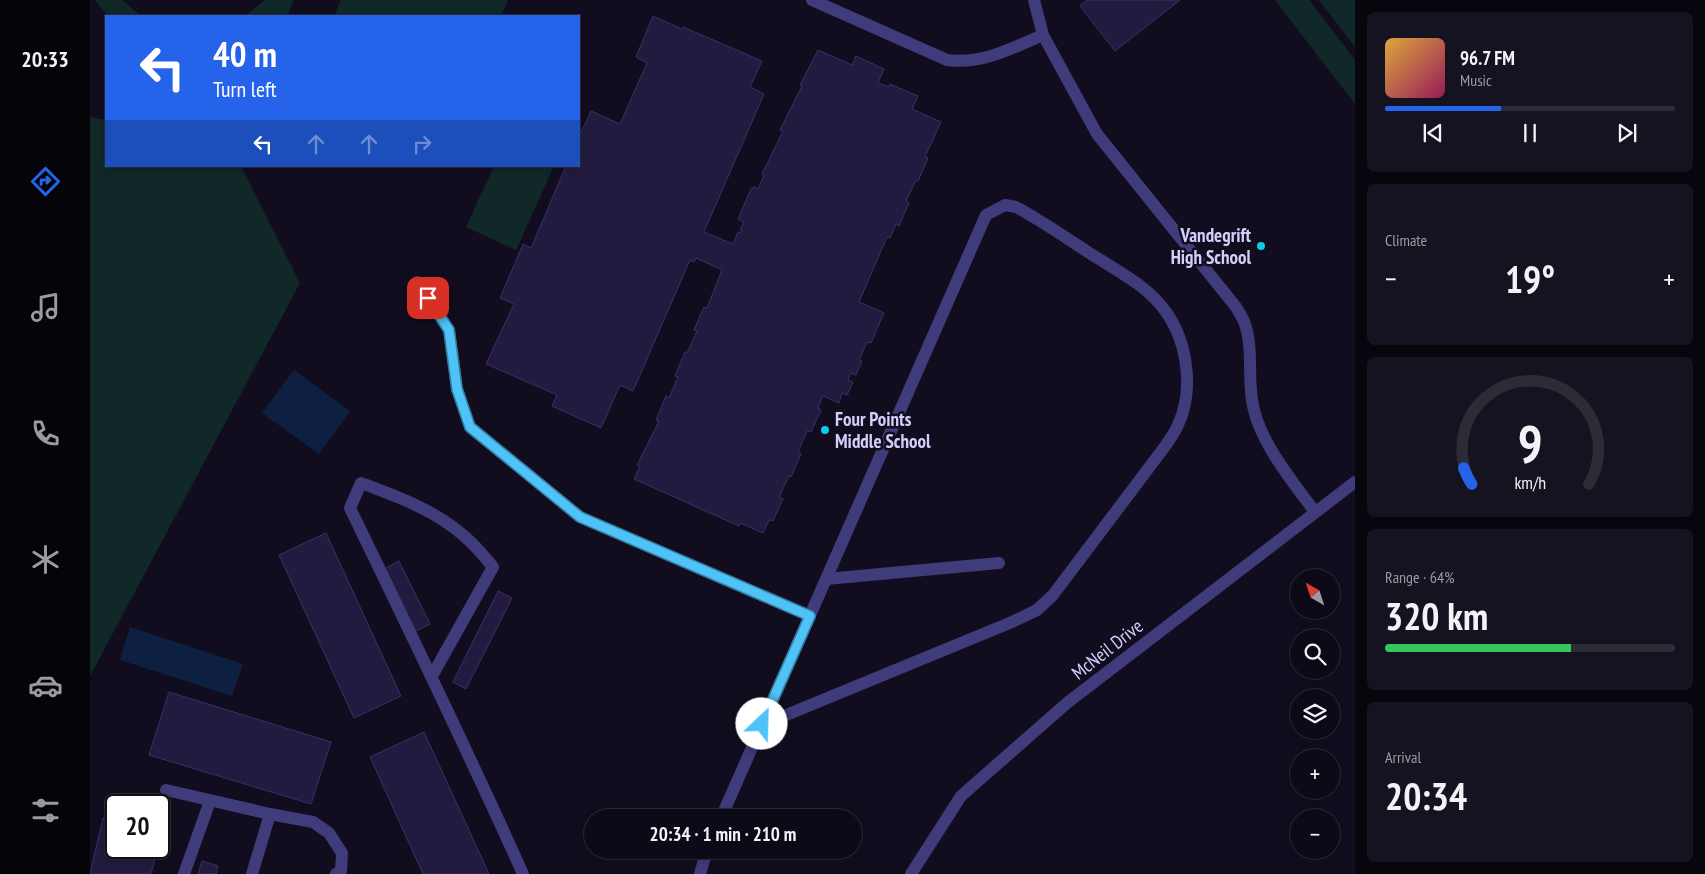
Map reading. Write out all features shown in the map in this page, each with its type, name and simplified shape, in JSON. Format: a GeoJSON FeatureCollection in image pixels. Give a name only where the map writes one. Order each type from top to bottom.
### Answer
{"type":"FeatureCollection","features":[{"type":"Feature","properties":{"kind":"street"},"geometry":{"type":"LineString","coordinates":[[812,0],[947,60],[979,61],[1043,35]]}},
{"type":"Feature","properties":{"kind":"street"},"geometry":{"type":"LineString","coordinates":[[1034,0],[1043,35],[1097,134],[1236,307],[1245,324],[1249,347],[1252,401],[1263,434],[1295,486],[1316,512]]}},
{"type":"Feature","properties":{"kind":"street"},"geometry":{"type":"LineString","coordinates":[[725,809],[762,724],[810,616],[986,214],[1005,205],[1016,207],[1137,284],[1165,311],[1174,327],[1183,351],[1187,370],[1186,397],[1178,424],[1166,445],[1053,595],[1037,610],[1012,622],[762,724]]}},
{"type":"Feature","properties":{"kind":"street"},"geometry":{"type":"LineString","coordinates":[[417,282],[449,330],[457,389],[470,427],[580,517],[810,616]]}},
{"type":"Feature","properties":{"kind":"street","name":"McNeil Drive"},"geometry":{"type":"LineString","coordinates":[[911,874],[960,796],[1067,703],[1355,482]]}},
{"type":"Feature","properties":{"kind":"street"},"geometry":{"type":"LineString","coordinates":[[432,676],[493,567],[465,536],[450,525],[400,497],[361,483],[350,508],[459,732],[523,874]]}},
{"type":"Feature","properties":{"kind":"street"},"geometry":{"type":"LineString","coordinates":[[826,579],[999,563]]}},
{"type":"Feature","properties":{"kind":"street"},"geometry":{"type":"LineString","coordinates":[[166,790],[313,822],[329,833],[342,853],[341,871],[336,874]]}},
{"type":"Feature","properties":{"kind":"street"},"geometry":{"type":"LineString","coordinates":[[184,874],[210,801]]}},
{"type":"Feature","properties":{"kind":"street"},"geometry":{"type":"LineString","coordinates":[[254,874],[270,814]]}},
{"type":"Feature","properties":{"kind":"street"},"geometry":{"type":"LineString","coordinates":[[700,874],[704,859]]}},
{"type":"Feature","properties":{"kind":"green space"},"geometry":{"type":"Polygon","coordinates":[[[95,0],[122,0],[140,15],[107,15],[95,0]]]}},
{"type":"Feature","properties":{"kind":"green space"},"geometry":{"type":"Polygon","coordinates":[[[265,0],[294,0],[287,15],[246,15],[265,0]]]}},
{"type":"Feature","properties":{"kind":"green space"},"geometry":{"type":"Polygon","coordinates":[[[341,0],[508,0],[501,15],[334,15],[341,0]]]}},
{"type":"Feature","properties":{"kind":"green space"},"geometry":{"type":"Polygon","coordinates":[[[1275,0],[1309,0],[1355,60],[1355,104],[1275,0]]]}},
{"type":"Feature","properties":{"kind":"green space"},"geometry":{"type":"Polygon","coordinates":[[[1319,0],[1355,0],[1355,47],[1319,0]]]}},
{"type":"Feature","properties":{"kind":"green space"},"geometry":{"type":"Polygon","coordinates":[[[90,117],[105,120],[105,167],[242,167],[300,283],[90,676],[90,117]]]}},
{"type":"Feature","properties":{"kind":"green space"},"geometry":{"type":"Polygon","coordinates":[[[494,167],[554,167],[516,250],[466,227],[494,167]]]}},
{"type":"Feature","properties":{"kind":"water"},"geometry":{"type":"Polygon","coordinates":[[[294,370],[350,411],[319,454],[262,413],[294,370]]]}},
{"type":"Feature","properties":{"kind":"water"},"geometry":{"type":"Polygon","coordinates":[[[130,627],[243,664],[232,696],[120,660],[130,627]]]}},
{"type":"Feature","properties":{"kind":"building"},"geometry":{"type":"Polygon","coordinates":[[[1087,0],[1180,0],[1115,51],[1080,6],[1087,0]]]}},
{"type":"Feature","properties":{"kind":"building"},"geometry":{"type":"Polygon","coordinates":[[[653,16],[762,61],[750,87],[764,94],[704,232],[733,244],[738,232],[741,233],[742,231],[740,230],[744,222],[738,219],[751,189],[754,187],[758,189],[764,175],[762,174],[783,131],[780,130],[818,50],[852,65],[856,56],[884,69],[878,83],[889,87],[890,84],[918,96],[912,109],[941,122],[925,157],[928,158],[918,181],[916,180],[906,201],[909,203],[899,226],[896,224],[890,238],[887,237],[859,302],[884,313],[871,343],[867,342],[859,360],[862,361],[856,375],[851,373],[848,380],[853,382],[847,395],[842,393],[839,403],[823,396],[818,408],[821,410],[811,432],[807,431],[798,452],[801,454],[791,477],[789,476],[779,497],[783,499],[773,521],[769,520],[763,533],[740,523],[739,526],[634,479],[640,466],[637,465],[659,421],[656,420],[666,396],[669,398],[678,377],[675,376],[685,352],[687,353],[697,331],[694,330],[704,307],[707,308],[722,270],[696,258],[694,262],[690,260],[633,391],[620,385],[601,428],[552,406],[557,395],[486,364],[514,304],[500,298],[523,244],[531,248],[566,167],[580,167],[580,135],[591,111],[620,124],[647,63],[636,57],[653,16]]]}},
{"type":"Feature","properties":{"kind":"building"},"geometry":{"type":"Polygon","coordinates":[[[326,533],[401,696],[354,718],[279,555],[326,533]]]}},
{"type":"Feature","properties":{"kind":"building"},"geometry":{"type":"Polygon","coordinates":[[[399,561],[430,624],[414,632],[384,569],[399,561]]]}},
{"type":"Feature","properties":{"kind":"building"},"geometry":{"type":"Polygon","coordinates":[[[498,591],[512,598],[466,689],[453,682],[498,591]]]}},
{"type":"Feature","properties":{"kind":"building"},"geometry":{"type":"Polygon","coordinates":[[[169,692],[331,742],[311,804],[149,755],[169,692]]]}},
{"type":"Feature","properties":{"kind":"building"},"geometry":{"type":"Polygon","coordinates":[[[424,732],[489,874],[423,874],[370,757],[424,732]]]}},
{"type":"Feature","properties":{"kind":"building"},"geometry":{"type":"Polygon","coordinates":[[[103,818],[105,818],[105,859],[155,859],[151,874],[90,874],[103,818]]]}},
{"type":"Feature","properties":{"kind":"building"},"geometry":{"type":"Polygon","coordinates":[[[202,861],[218,866],[216,874],[198,874],[202,861]]]}},
{"type":"Feature","properties":{"kind":"place","name":"Vandegrift High School"},"geometry":{"type":"Point","coordinates":[1261,246]}},
{"type":"Feature","properties":{"kind":"place","name":"Four Points Middle School"},"geometry":{"type":"Point","coordinates":[825,430]}},
{"type":"Feature","properties":{"kind":"route"},"geometry":{"type":"LineString","coordinates":[[428,298],[449,330],[457,389],[470,427],[580,517],[810,616],[762,724]]}}]}
